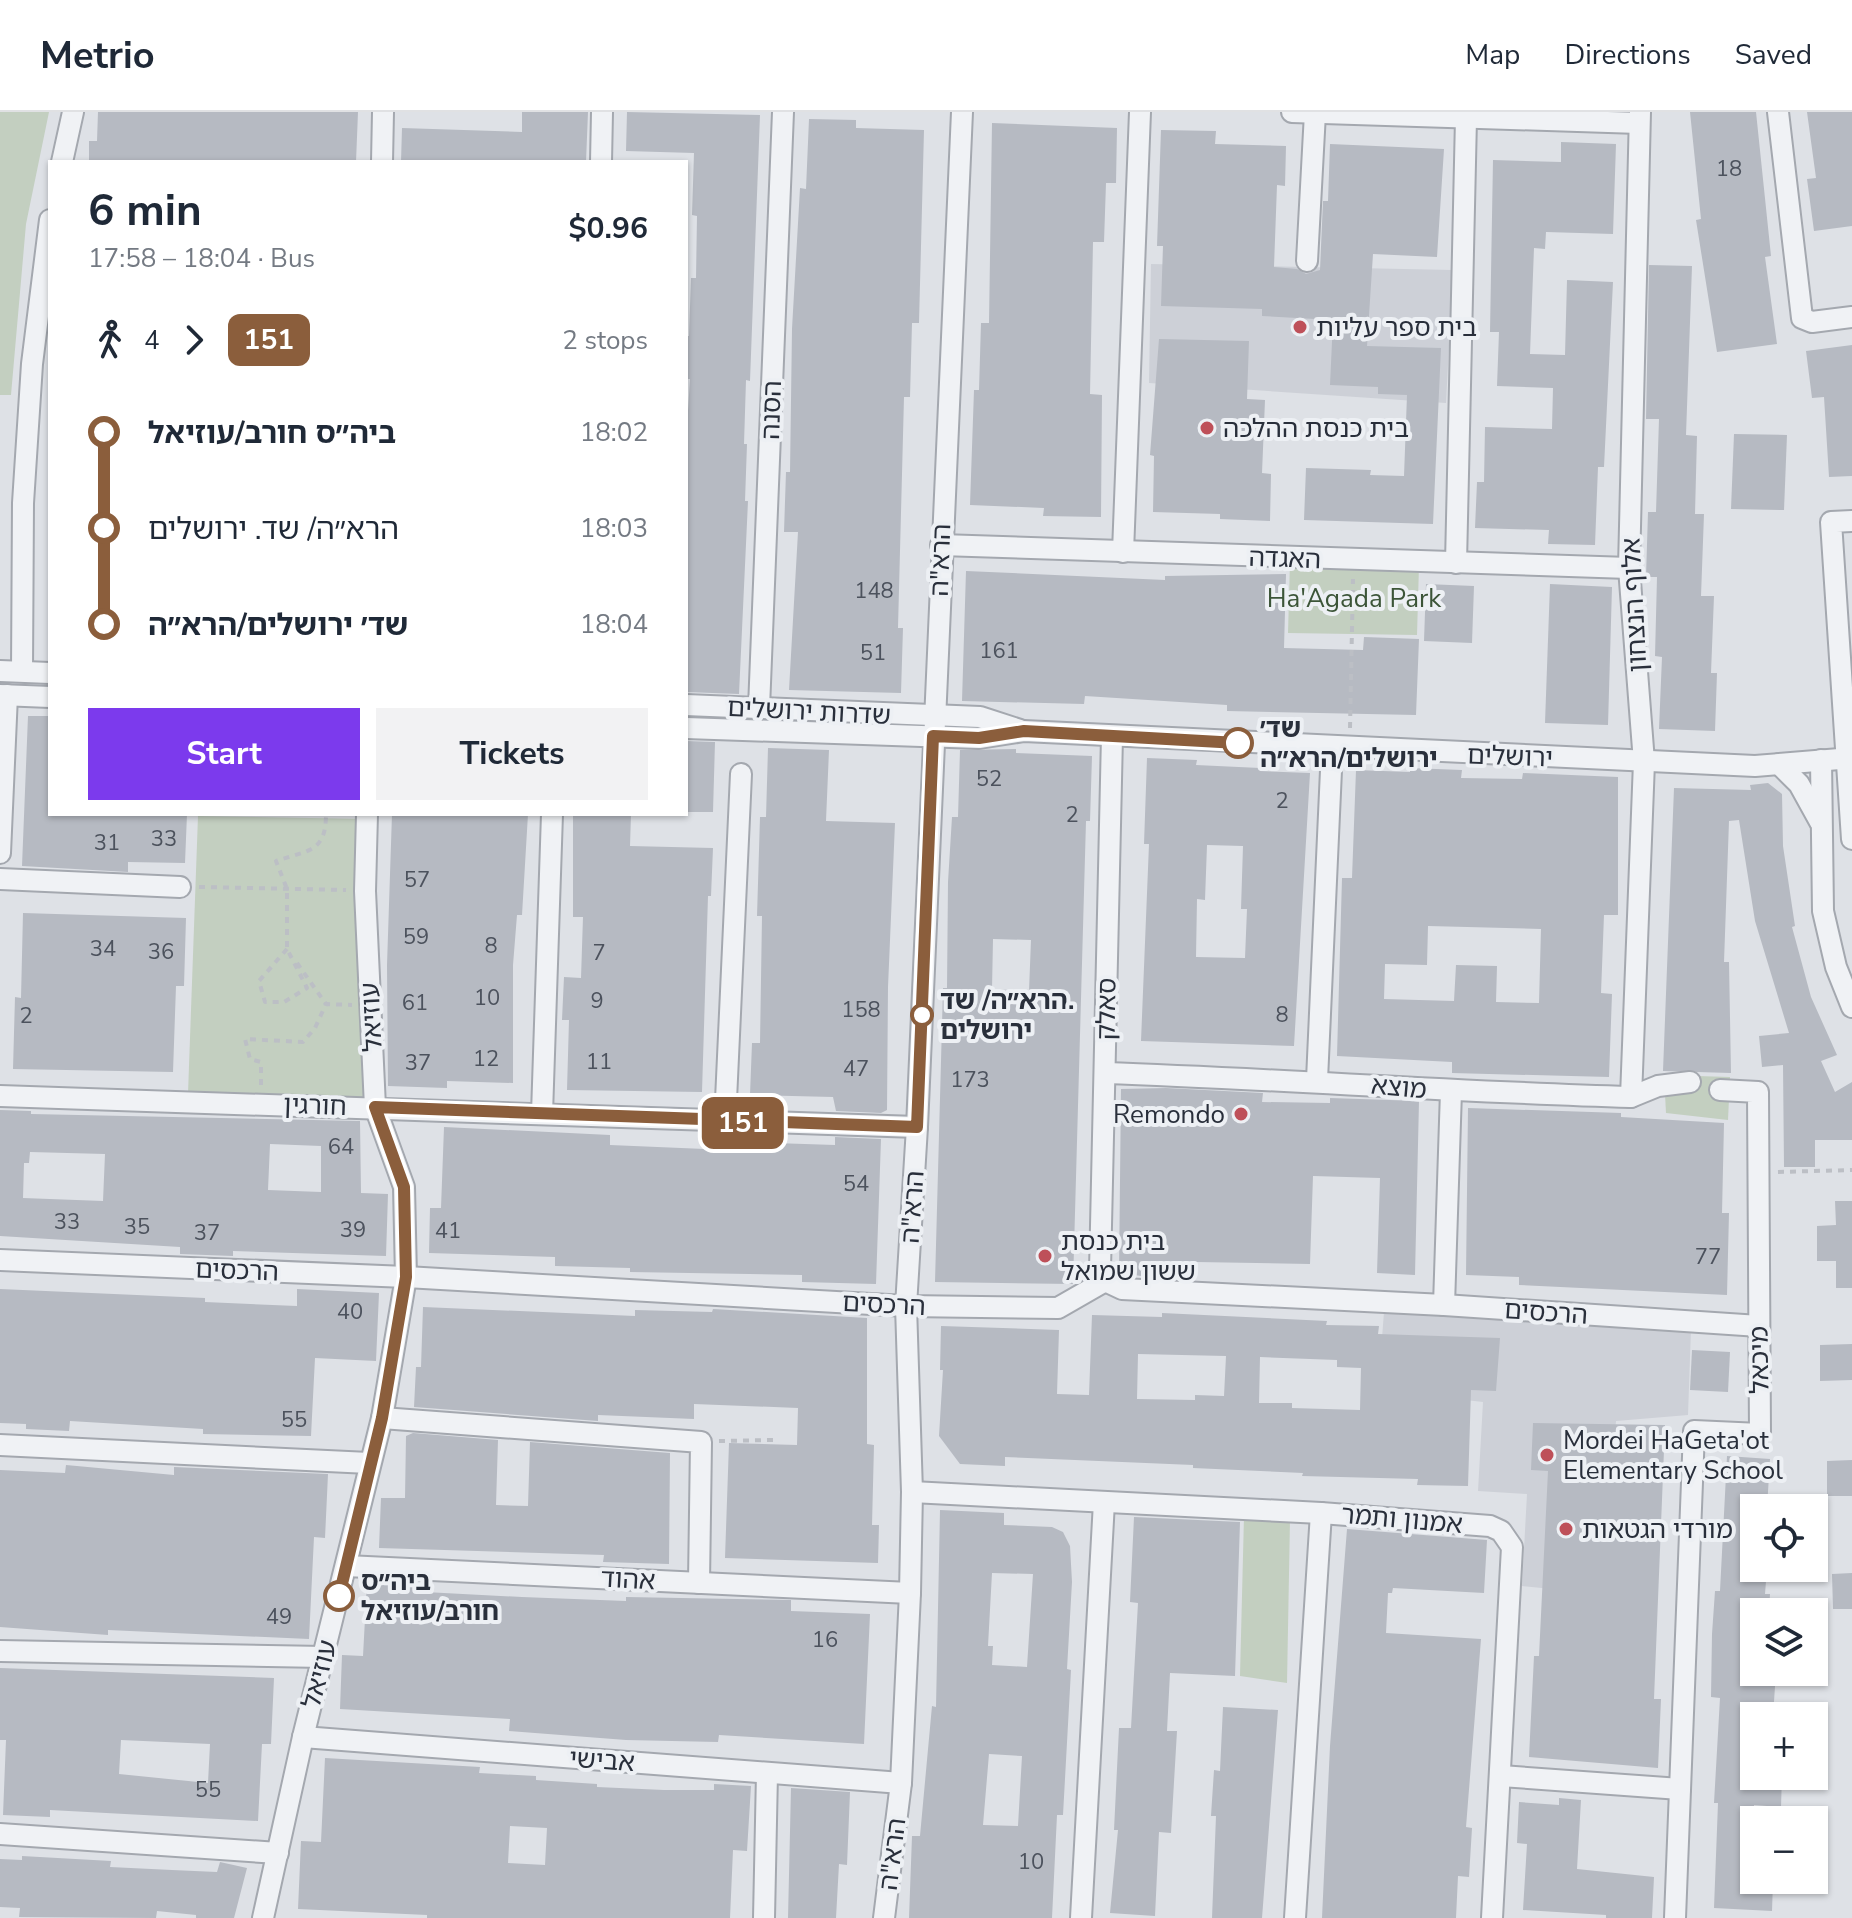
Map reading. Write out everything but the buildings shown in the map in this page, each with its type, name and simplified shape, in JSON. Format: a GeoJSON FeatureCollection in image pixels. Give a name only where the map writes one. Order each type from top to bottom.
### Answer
{"type":"FeatureCollection","features":[{"type":"Feature","properties":{"kind":"street"},"geometry":{"type":"LineString","coordinates":[[62,160],[73,112]]}},
{"type":"Feature","properties":{"kind":"street"},"geometry":{"type":"LineString","coordinates":[[382,160],[383,112]]}},
{"type":"Feature","properties":{"kind":"street"},"geometry":{"type":"LineString","coordinates":[[601,160],[602,112]]}},
{"type":"Feature","properties":{"kind":"street","name":"הסנה"},"geometry":{"type":"LineString","coordinates":[[759,708],[783,112]]}},
{"type":"Feature","properties":{"kind":"street","name":"הרא\"ה"},"geometry":{"type":"LineString","coordinates":[[884,1918],[901,1783],[910,1593],[912,1492],[906,1306],[917,1127],[962,112]]}},
{"type":"Feature","properties":{"kind":"street"},"geometry":{"type":"LineString","coordinates":[[1123,552],[1140,112]]}},
{"type":"Feature","properties":{"kind":"street"},"geometry":{"type":"LineString","coordinates":[[1292,112],[1466,118],[1639,118]]}},
{"type":"Feature","properties":{"kind":"street"},"geometry":{"type":"LineString","coordinates":[[1778,112],[1802,318],[1812,322],[1852,317]]}},
{"type":"Feature","properties":{"kind":"street"},"geometry":{"type":"LineString","coordinates":[[1307,261],[1315,113]]}},
{"type":"Feature","properties":{"kind":"street"},"geometry":{"type":"LineString","coordinates":[[1456,563],[1466,118]]}},
{"type":"Feature","properties":{"kind":"street","name":"אלוף הנצחון"},"geometry":{"type":"LineString","coordinates":[[1631,1097],[1644,762],[1629,568],[1639,118]]}},
{"type":"Feature","properties":{"kind":"street"},"geometry":{"type":"LineString","coordinates":[[22,671],[23,503],[32,364],[48,236]]}},
{"type":"Feature","properties":{"kind":"street"},"geometry":{"type":"LineString","coordinates":[[1852,521],[1831,522],[1851,758],[1852,839]]}},
{"type":"Feature","properties":{"kind":"street","name":"האגדה"},"geometry":{"type":"LineString","coordinates":[[941,545],[1629,568]]}},
{"type":"Feature","properties":{"kind":"street"},"geometry":{"type":"LineString","coordinates":[[0,671],[48,673]]}},
{"type":"Feature","properties":{"kind":"street"},"geometry":{"type":"LineString","coordinates":[[0,853],[3,695],[48,697]]}},
{"type":"Feature","properties":{"kind":"street","name":"שדרות ירושלים"},"geometry":{"type":"LineString","coordinates":[[688,705],[759,708],[934,727]]}},
{"type":"Feature","properties":{"kind":"street","name":"שדרות ירושלים"},"geometry":{"type":"LineString","coordinates":[[688,728],[934,727],[980,717],[1024,731]]}},
{"type":"Feature","properties":{"kind":"street","name":"ירושלים"},"geometry":{"type":"LineString","coordinates":[[1024,731],[1644,762],[1779,764],[1851,758]]}},
{"type":"Feature","properties":{"kind":"street","name":"סאלק"},"geometry":{"type":"LineString","coordinates":[[1105,1281],[1100,1270],[1112,736]]}},
{"type":"Feature","properties":{"kind":"street"},"geometry":{"type":"LineString","coordinates":[[1317,1080],[1332,748]]}},
{"type":"Feature","properties":{"kind":"street"},"geometry":{"type":"LineString","coordinates":[[1821,760],[1823,911],[1852,1007]]}},
{"type":"Feature","properties":{"kind":"street"},"geometry":{"type":"LineString","coordinates":[[1779,764],[1799,784],[1822,826]]}},
{"type":"Feature","properties":{"kind":"street"},"geometry":{"type":"LineString","coordinates":[[725,1122],[741,774]]}},
{"type":"Feature","properties":{"kind":"street","name":"עוזיאל"},"geometry":{"type":"LineString","coordinates":[[263,1918],[303,1737],[382,1418],[406,1277],[404,1187],[375,1107],[365,891],[367,816]]}},
{"type":"Feature","properties":{"kind":"street"},"geometry":{"type":"LineString","coordinates":[[542,1114],[552,816]]}},
{"type":"Feature","properties":{"kind":"street"},"geometry":{"type":"LineString","coordinates":[[0,879],[180,887]]}},
{"type":"Feature","properties":{"kind":"street","name":"מוצא"},"geometry":{"type":"LineString","coordinates":[[1105,1073],[1317,1080],[1451,1091],[1631,1097],[1658,1086],[1690,1082]]}},
{"type":"Feature","properties":{"kind":"street","name":"מיכאל"},"geometry":{"type":"LineString","coordinates":[[1675,1918],[1694,1431],[1760,1434],[1758,1092],[1720,1090]]}},
{"type":"Feature","properties":{"kind":"street"},"geometry":{"type":"LineString","coordinates":[[1444,1305],[1451,1091]]}},
{"type":"Feature","properties":{"kind":"street","name":"חורגין"},"geometry":{"type":"LineString","coordinates":[[0,1096],[917,1127]]}},
{"type":"Feature","properties":{"kind":"street","name":"הרכסים"},"geometry":{"type":"LineString","coordinates":[[0,1260],[406,1277],[906,1306],[1058,1308],[1105,1281],[1122,1289],[1444,1305],[1759,1326]]}},
{"type":"Feature","properties":{"kind":"street"},"geometry":{"type":"LineString","coordinates":[[382,1418],[701,1442],[699,1583]]}},
{"type":"Feature","properties":{"kind":"street"},"geometry":{"type":"LineString","coordinates":[[0,1445],[369,1463]]}},
{"type":"Feature","properties":{"kind":"street","name":"אמנון ותמר"},"geometry":{"type":"LineString","coordinates":[[912,1492],[1321,1513],[1490,1526],[1509,1540],[1512,1547],[1492,1918]]}},
{"type":"Feature","properties":{"kind":"street"},"geometry":{"type":"LineString","coordinates":[[1081,1918],[1104,1502]]}},
{"type":"Feature","properties":{"kind":"street"},"geometry":{"type":"LineString","coordinates":[[1295,1918],[1321,1513]]}},
{"type":"Feature","properties":{"kind":"street","name":"אהוד"},"geometry":{"type":"LineString","coordinates":[[346,1566],[910,1593]]}},
{"type":"Feature","properties":{"kind":"street"},"geometry":{"type":"LineString","coordinates":[[0,1651],[324,1657]]}},
{"type":"Feature","properties":{"kind":"street","name":"אבישי"},"geometry":{"type":"LineString","coordinates":[[303,1737],[901,1783]]}},
{"type":"Feature","properties":{"kind":"street"},"geometry":{"type":"LineString","coordinates":[[764,1918],[767,1773]]}},
{"type":"Feature","properties":{"kind":"street"},"geometry":{"type":"LineString","coordinates":[[1501,1776],[1680,1789]]}},
{"type":"Feature","properties":{"kind":"street"},"geometry":{"type":"LineString","coordinates":[[0,1834],[278,1853]]}},
{"type":"Feature","properties":{"kind":"path"},"geometry":{"type":"LineString","coordinates":[[1350,728],[1353,560]]}},
{"type":"Feature","properties":{"kind":"path"},"geometry":{"type":"LineString","coordinates":[[287,949],[259,981],[265,1002],[284,1002],[307,988],[287,949],[287,889],[276,861],[317,848],[326,836],[326,816]]}},
{"type":"Feature","properties":{"kind":"path"},"geometry":{"type":"LineString","coordinates":[[180,887],[365,891]]}},
{"type":"Feature","properties":{"kind":"path"},"geometry":{"type":"LineString","coordinates":[[287,949],[326,1004]]}},
{"type":"Feature","properties":{"kind":"path"},"geometry":{"type":"LineString","coordinates":[[326,1004],[370,1006]]}},
{"type":"Feature","properties":{"kind":"path"},"geometry":{"type":"LineString","coordinates":[[261,1103],[261,1062],[250,1059],[245,1039],[303,1042],[315,1028],[326,1004]]}},
{"type":"Feature","properties":{"kind":"path"},"geometry":{"type":"LineString","coordinates":[[1758,1172],[1852,1170]]}},
{"type":"Feature","properties":{"kind":"path"},"geometry":{"type":"LineString","coordinates":[[701,1442],[773,1440]]}},
{"type":"Feature","properties":{"kind":"shaded area","name":"בית ספר עליות"},"geometry":{"type":"Polygon","coordinates":[[[1151,264],[1453,270],[1446,403],[1149,383],[1151,264]]]}},
{"type":"Feature","properties":{"kind":"shaded area","name":"Mordei HaGeta'ot Elementary School"},"geometry":{"type":"Polygon","coordinates":[[[1384,1312],[1691,1329],[1688,1415],[1616,1421],[1603,1594],[1522,1586],[1527,1494],[1478,1491],[1483,1402],[1378,1390],[1384,1312]]]}},
{"type":"Feature","properties":{"kind":"green space"},"geometry":{"type":"Polygon","coordinates":[[[0,112],[49,112],[26,224],[11,395],[0,395],[0,112]]]}},
{"type":"Feature","properties":{"kind":"green space","name":"Ha'Agada Park"},"geometry":{"type":"Polygon","coordinates":[[[1290,562],[1419,565],[1417,635],[1288,633],[1290,562]]]}},
{"type":"Feature","properties":{"kind":"green space"},"geometry":{"type":"Polygon","coordinates":[[[198,816],[367,819],[366,1100],[188,1094],[198,816]]]}},
{"type":"Feature","properties":{"kind":"green space"},"geometry":{"type":"Polygon","coordinates":[[[1664,1075],[1730,1077],[1728,1120],[1666,1113],[1664,1075]]]}},
{"type":"Feature","properties":{"kind":"green space"},"geometry":{"type":"Polygon","coordinates":[[[1244,1516],[1290,1519],[1287,1683],[1240,1676],[1244,1516]]]}},
{"type":"Feature","properties":{"kind":"bus line","name":"151"},"geometry":{"type":"LineString","coordinates":[[339,1596],[382,1418],[406,1277],[404,1187],[375,1107],[917,1127],[933,736],[979,738],[1024,731],[1238,743]]}},
{"type":"Feature","properties":{"kind":"place","name":"בית ספר עליות"},"geometry":{"type":"Point","coordinates":[1300,327]}},
{"type":"Feature","properties":{"kind":"place","name":"בית כנסת ההלכה"},"geometry":{"type":"Point","coordinates":[1207,428]}},
{"type":"Feature","properties":{"kind":"place","name":"שד׳ ירושלים/הרא״ה"},"geometry":{"type":"Point","coordinates":[1238,743]}},
{"type":"Feature","properties":{"kind":"place","name":"הרא״ה/ שד. ירושלים"},"geometry":{"type":"Point","coordinates":[922,1015]}},
{"type":"Feature","properties":{"kind":"place","name":"Remondo"},"geometry":{"type":"Point","coordinates":[1241,1114]}},
{"type":"Feature","properties":{"kind":"place","name":"בית כנסת ששון שמואל"},"geometry":{"type":"Point","coordinates":[1045,1256]}},
{"type":"Feature","properties":{"kind":"place","name":"Mordei HaGeta'ot Elementary School"},"geometry":{"type":"Point","coordinates":[1547,1455]}},
{"type":"Feature","properties":{"kind":"place","name":"מורדי הגטאות"},"geometry":{"type":"Point","coordinates":[1566,1529]}},
{"type":"Feature","properties":{"kind":"place","name":"ביה״ס חורב/עוזיאל"},"geometry":{"type":"Point","coordinates":[339,1596]}}]}
